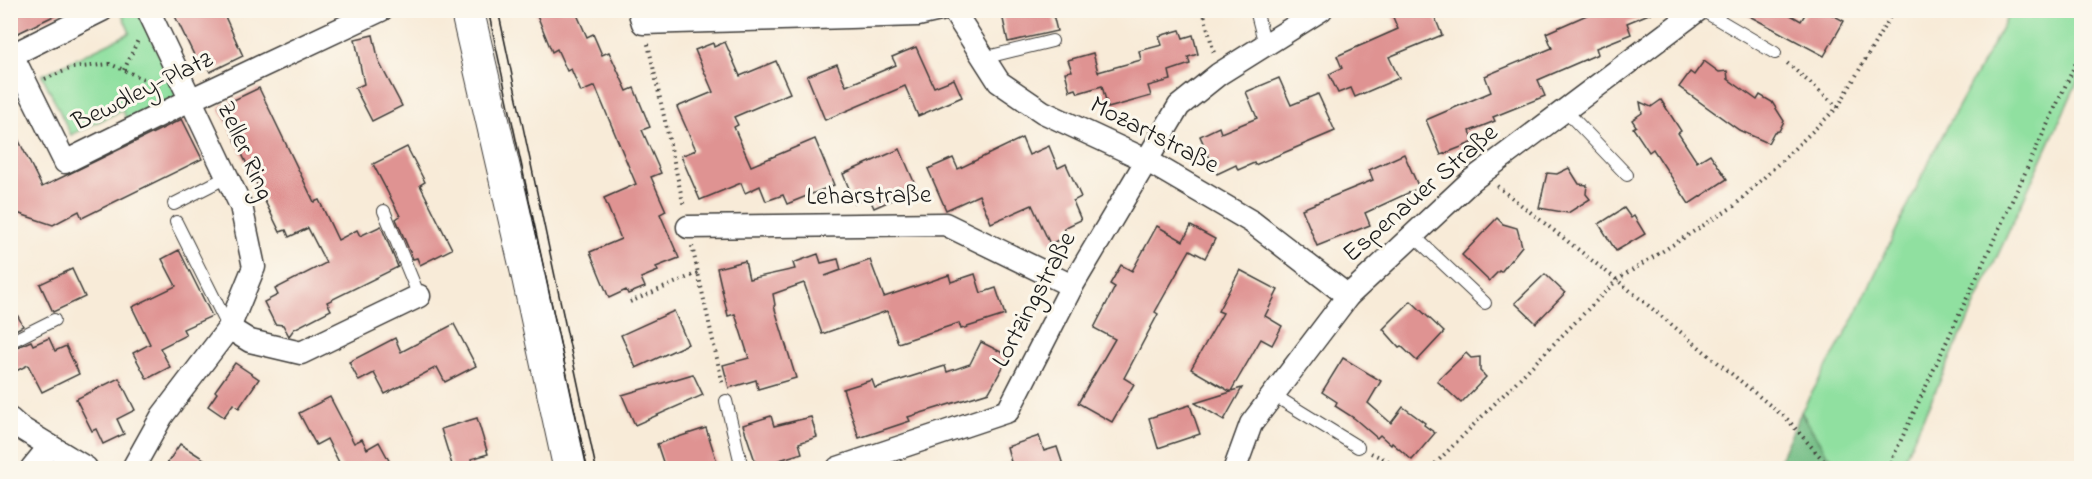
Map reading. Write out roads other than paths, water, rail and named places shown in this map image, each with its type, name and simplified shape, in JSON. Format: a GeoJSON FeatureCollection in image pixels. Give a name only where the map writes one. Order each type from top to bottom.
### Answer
{"type":"FeatureCollection","features":[{"type":"Feature","properties":{"kind":"main road"},"geometry":{"type":"LineString","coordinates":[[467,10],[570,468]]}},
{"type":"Feature","properties":{"kind":"street","name":"Bewdley-Platz"},"geometry":{"type":"LineString","coordinates":[[102,10],[12,54],[65,162],[381,10]]}},
{"type":"Feature","properties":{"kind":"street","name":"Zeller Ring"},"geometry":{"type":"LineString","coordinates":[[133,468],[162,416],[229,328],[254,267],[241,206],[148,10]]}},
{"type":"Feature","properties":{"kind":"street"},"geometry":{"type":"LineString","coordinates":[[639,10],[644,23],[918,15],[940,10]]}},
{"type":"Feature","properties":{"kind":"street","name":"Mozartstraße"},"geometry":{"type":"LineString","coordinates":[[952,10],[999,82],[1043,112],[1146,160],[1252,222],[1348,296]]}},
{"type":"Feature","properties":{"kind":"street","name":"Lortzingstraße"},"geometry":{"type":"LineString","coordinates":[[838,468],[1008,411],[1072,286],[1179,106],[1219,74],[1321,10]]}},
{"type":"Feature","properties":{"kind":"street","name":"Espenauer Straße"},"geometry":{"type":"LineString","coordinates":[[1235,468],[1251,424],[1348,296],[1481,173],[1700,10]]}},
{"type":"Feature","properties":{"kind":"street","name":"Leharstraße"},"geometry":{"type":"LineString","coordinates":[[688,227],[945,225],[1072,286]]}},
{"type":"Feature","properties":{"kind":"street"},"geometry":{"type":"LineString","coordinates":[[229,328],[249,341],[302,353],[419,296]]}},
{"type":"Feature","properties":{"kind":"street"},"geometry":{"type":"LineString","coordinates":[[10,419],[86,468]]}},
{"type":"Feature","properties":{"kind":"street"},"geometry":{"type":"LineString","coordinates":[[32,468],[50,446]]}},
{"type":"Feature","properties":{"kind":"lane"},"geometry":{"type":"LineString","coordinates":[[1256,10],[1265,45]]}},
{"type":"Feature","properties":{"kind":"lane"},"geometry":{"type":"LineString","coordinates":[[1700,10],[1775,53]]}},
{"type":"Feature","properties":{"kind":"lane"},"geometry":{"type":"LineString","coordinates":[[983,58],[1052,41]]}},
{"type":"Feature","properties":{"kind":"lane"},"geometry":{"type":"LineString","coordinates":[[1565,110],[1627,175]]}},
{"type":"Feature","properties":{"kind":"lane"},"geometry":{"type":"LineString","coordinates":[[174,204],[227,177]]}},
{"type":"Feature","properties":{"kind":"lane"},"geometry":{"type":"LineString","coordinates":[[384,211],[419,296]]}},
{"type":"Feature","properties":{"kind":"lane"},"geometry":{"type":"LineString","coordinates":[[176,222],[229,328]]}},
{"type":"Feature","properties":{"kind":"lane"},"geometry":{"type":"LineString","coordinates":[[1413,235],[1485,303]]}},
{"type":"Feature","properties":{"kind":"lane"},"geometry":{"type":"LineString","coordinates":[[10,342],[54,321]]}},
{"type":"Feature","properties":{"kind":"lane"},"geometry":{"type":"LineString","coordinates":[[1272,394],[1358,447]]}},
{"type":"Feature","properties":{"kind":"lane"},"geometry":{"type":"LineString","coordinates":[[726,401],[742,468]]}},
{"type":"Feature","properties":{"kind":"tram line"},"geometry":{"type":"LineString","coordinates":[[488,10],[587,468]]}},
{"type":"Feature","properties":{"kind":"tram line"},"geometry":{"type":"LineString","coordinates":[[498,10],[596,468]]}}]}
